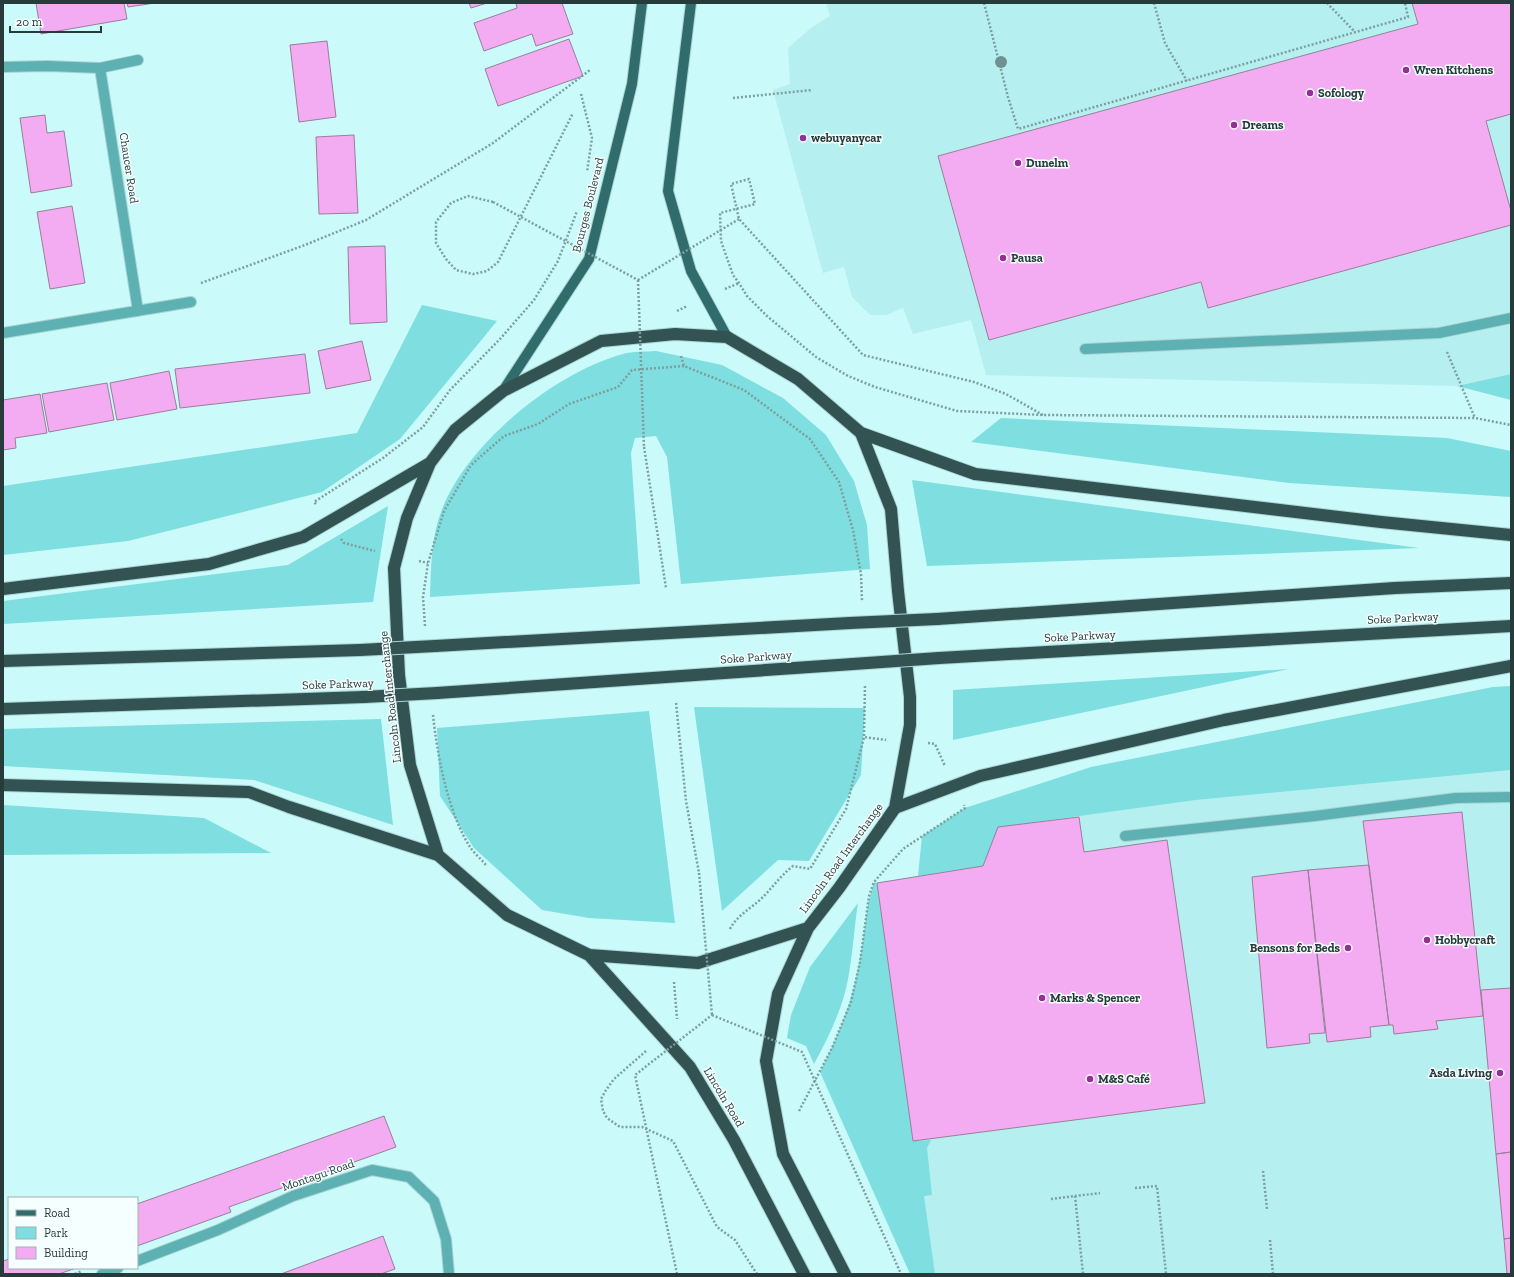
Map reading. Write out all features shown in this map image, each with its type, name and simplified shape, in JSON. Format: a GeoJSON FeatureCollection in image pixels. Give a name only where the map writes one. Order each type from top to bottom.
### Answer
{"type":"FeatureCollection","features":[{"type":"Feature","properties":{"kind":"highway","name":"Lincoln Road Interchange"},"geometry":{"type":"LineString","coordinates":[[675,334],[726,337],[798,379],[861,433],[891,509],[898,591],[910,697],[910,725],[895,808],[839,888],[808,928],[698,963],[589,955],[507,915],[438,855],[410,765],[399,675],[394,568],[407,518],[430,463],[455,430],[503,391],[601,341],[675,334]]}},
{"type":"Feature","properties":{"kind":"highway"},"geometry":{"type":"LineString","coordinates":[[861,433],[975,474],[1388,523],[1511,535]]}},
{"type":"Feature","properties":{"kind":"highway"},"geometry":{"type":"LineString","coordinates":[[3,589],[209,564],[303,537],[430,463]]}},
{"type":"Feature","properties":{"kind":"highway"},"geometry":{"type":"LineString","coordinates":[[3,661],[360,650],[937,619],[1395,588],[1511,583]]}},
{"type":"Feature","properties":{"kind":"highway","name":"Soke Parkway"},"geometry":{"type":"LineString","coordinates":[[3,709],[364,697],[939,658],[1511,626]]}},
{"type":"Feature","properties":{"kind":"highway"},"geometry":{"type":"LineString","coordinates":[[895,808],[980,776],[1224,720],[1511,666]]}},
{"type":"Feature","properties":{"kind":"highway"},"geometry":{"type":"LineString","coordinates":[[3,786],[249,792],[289,807],[438,855]]}},
{"type":"Feature","properties":{"kind":"highway"},"geometry":{"type":"LineString","coordinates":[[808,928],[778,994],[766,1061],[782,1154],[845,1274]]}},
{"type":"Feature","properties":{"kind":"highway","name":"Lincoln Road"},"geometry":{"type":"LineString","coordinates":[[589,955],[690,1067],[734,1140],[804,1274]]}},
{"type":"Feature","properties":{"kind":"main road","name":"Bourges Boulevard"},"geometry":{"type":"LineString","coordinates":[[503,391],[589,259],[632,84],[642,3]]}},
{"type":"Feature","properties":{"kind":"main road"},"geometry":{"type":"LineString","coordinates":[[691,3],[668,191],[691,271],[726,337]]}},
{"type":"Feature","properties":{"kind":"street"},"geometry":{"type":"LineString","coordinates":[[3,67],[47,66],[100,68],[138,60]]}},
{"type":"Feature","properties":{"kind":"street","name":"Chaucer Road"},"geometry":{"type":"LineString","coordinates":[[100,68],[138,311]]}},
{"type":"Feature","properties":{"kind":"street"},"geometry":{"type":"LineString","coordinates":[[3,333],[191,302]]}},
{"type":"Feature","properties":{"kind":"street"},"geometry":{"type":"LineString","coordinates":[[1085,349],[1439,333],[1511,318]]}},
{"type":"Feature","properties":{"kind":"street"},"geometry":{"type":"LineString","coordinates":[[1124,836],[1323,815],[1456,798],[1511,797]]}},
{"type":"Feature","properties":{"kind":"street","name":"Montagu Road"},"geometry":{"type":"LineString","coordinates":[[138,1261],[218,1230],[293,1196],[372,1170],[410,1177],[434,1201],[446,1239],[449,1274]]}},
{"type":"Feature","properties":{"kind":"street"},"geometry":{"type":"LineString","coordinates":[[102,1274],[115,1269]]}},
{"type":"Feature","properties":{"kind":"path"},"geometry":{"type":"LineString","coordinates":[[984,3],[1008,97],[1018,129],[1408,17],[1405,3]]}},
{"type":"Feature","properties":{"kind":"path"},"geometry":{"type":"LineString","coordinates":[[1154,3],[1165,43],[1187,81]]}},
{"type":"Feature","properties":{"kind":"path"},"geometry":{"type":"LineString","coordinates":[[1327,3],[1355,32]]}},
{"type":"Feature","properties":{"kind":"path"},"geometry":{"type":"LineString","coordinates":[[191,302],[198,284],[305,245],[366,220],[493,144],[590,70]]}},
{"type":"Feature","properties":{"kind":"path"},"geometry":{"type":"LineString","coordinates":[[733,98],[812,90]]}},
{"type":"Feature","properties":{"kind":"path"},"geometry":{"type":"LineString","coordinates":[[581,94],[592,138],[587,174]]}},
{"type":"Feature","properties":{"kind":"path"},"geometry":{"type":"LineString","coordinates":[[573,113],[522,216],[519,223],[498,262],[487,271],[473,274],[456,270],[446,259],[436,243],[436,222],[451,202],[468,196],[493,202],[521,217],[528,220],[597,257],[638,280]]}},
{"type":"Feature","properties":{"kind":"path"},"geometry":{"type":"LineString","coordinates":[[1043,415],[1006,394],[974,382],[863,355],[739,218],[738,212],[736,205],[731,184],[749,178],[755,204],[738,208],[732,210],[720,213],[720,241],[733,275],[747,296],[767,316],[816,357],[848,376],[875,387],[957,411],[1043,415],[1475,418],[1511,425]]}},
{"type":"Feature","properties":{"kind":"path"},"geometry":{"type":"LineString","coordinates":[[428,563],[344,543],[314,502],[383,458],[423,427],[450,390],[500,339],[534,300],[558,261],[578,210]]}},
{"type":"Feature","properties":{"kind":"path"},"geometry":{"type":"LineString","coordinates":[[638,280],[739,218]]}},
{"type":"Feature","properties":{"kind":"path"},"geometry":{"type":"LineString","coordinates":[[638,280],[644,447],[666,588]]}},
{"type":"Feature","properties":{"kind":"path"},"geometry":{"type":"LineString","coordinates":[[684,366],[675,334],[672,313],[739,283]]}},
{"type":"Feature","properties":{"kind":"path"},"geometry":{"type":"LineString","coordinates":[[1439,333],[1475,418]]}},
{"type":"Feature","properties":{"kind":"path"},"geometry":{"type":"LineString","coordinates":[[425,633],[423,597],[428,563],[444,511],[471,465],[504,436],[538,424],[569,404],[618,387],[632,370],[684,366],[744,390],[810,439],[839,482],[853,530],[861,574],[862,604]]}},
{"type":"Feature","properties":{"kind":"path"},"geometry":{"type":"LineString","coordinates":[[729,930],[742,913],[762,898],[783,874],[793,866],[810,869],[846,809],[864,737],[864,680]]}},
{"type":"Feature","properties":{"kind":"path"},"geometry":{"type":"LineString","coordinates":[[676,704],[686,801],[699,873],[712,1015]]}},
{"type":"Feature","properties":{"kind":"path"},"geometry":{"type":"LineString","coordinates":[[432,708],[435,739],[453,811],[470,847],[490,871]]}},
{"type":"Feature","properties":{"kind":"path"},"geometry":{"type":"LineString","coordinates":[[799,1117],[799,1110],[832,1048],[851,1002],[860,962],[869,896],[874,882],[903,849],[965,808],[935,744],[907,743],[864,737]]}},
{"type":"Feature","properties":{"kind":"path"},"geometry":{"type":"LineString","coordinates":[[701,945],[708,942]]}},
{"type":"Feature","properties":{"kind":"path"},"geometry":{"type":"LineString","coordinates":[[674,961],[675,999],[678,1024],[614,1079],[601,1099],[603,1111],[607,1118],[620,1127],[642,1127],[673,1141],[717,1227],[735,1240],[757,1274]]}},
{"type":"Feature","properties":{"kind":"path"},"geometry":{"type":"LineString","coordinates":[[677,1274],[634,1075],[712,1015]]}},
{"type":"Feature","properties":{"kind":"path"},"geometry":{"type":"LineString","coordinates":[[712,1015],[802,1052],[901,1274]]}},
{"type":"Feature","properties":{"kind":"path"},"geometry":{"type":"LineString","coordinates":[[1263,1171],[1267,1209]]}},
{"type":"Feature","properties":{"kind":"path"},"geometry":{"type":"LineString","coordinates":[[1135,1188],[1157,1186],[1166,1274]]}},
{"type":"Feature","properties":{"kind":"path"},"geometry":{"type":"LineString","coordinates":[[1051,1199],[1100,1193]]}},
{"type":"Feature","properties":{"kind":"path"},"geometry":{"type":"LineString","coordinates":[[1075,1196],[1083,1274]]}},
{"type":"Feature","properties":{"kind":"path"},"geometry":{"type":"LineString","coordinates":[[1270,1240],[1273,1274]]}},
{"type":"Feature","properties":{"kind":"shaded area"},"geometry":{"type":"Polygon","coordinates":[[[826,3],[1511,3],[1511,374],[1457,386],[986,375],[971,320],[913,334],[903,308],[886,315],[870,315],[852,297],[844,267],[823,273],[773,90],[790,84],[788,48],[811,28],[830,16],[826,3]]]}},
{"type":"Feature","properties":{"kind":"shaded area"},"geometry":{"type":"Polygon","coordinates":[[[1511,770],[1511,1274],[928,1274],[913,1141],[877,883],[983,866],[998,827],[1196,800],[1511,770]]]}},
{"type":"Feature","properties":{"kind":"green space"},"geometry":{"type":"Polygon","coordinates":[[[422,305],[497,321],[400,439],[322,492],[128,541],[3,555],[3,486],[357,433],[422,305]]]}},
{"type":"Feature","properties":{"kind":"green space"},"geometry":{"type":"Polygon","coordinates":[[[656,351],[722,365],[783,398],[826,435],[854,481],[867,525],[870,569],[681,584],[667,457],[656,436],[635,438],[631,453],[640,584],[430,597],[431,563],[434,540],[443,507],[455,483],[473,458],[494,435],[543,393],[570,376],[597,363],[623,354],[656,351]]]}},
{"type":"Feature","properties":{"kind":"green space"},"geometry":{"type":"Polygon","coordinates":[[[1511,374],[1511,400],[1457,386],[1511,374]]]}},
{"type":"Feature","properties":{"kind":"green space"},"geometry":{"type":"Polygon","coordinates":[[[1001,418],[1447,438],[1511,451],[1511,497],[1289,483],[971,442],[1001,418]]]}},
{"type":"Feature","properties":{"kind":"green space"},"geometry":{"type":"Polygon","coordinates":[[[912,480],[1419,548],[927,566],[912,480]]]}},
{"type":"Feature","properties":{"kind":"green space"},"geometry":{"type":"Polygon","coordinates":[[[388,506],[373,602],[3,624],[3,601],[288,565],[388,506]]]}},
{"type":"Feature","properties":{"kind":"green space"},"geometry":{"type":"Polygon","coordinates":[[[1289,669],[953,740],[953,690],[1289,669]]]}},
{"type":"Feature","properties":{"kind":"green space"},"geometry":{"type":"Polygon","coordinates":[[[1511,686],[1511,770],[1196,800],[999,827],[983,866],[918,876],[922,836],[965,808],[1091,767],[1493,687],[1511,686]]]}},
{"type":"Feature","properties":{"kind":"green space"},"geometry":{"type":"Polygon","coordinates":[[[694,707],[865,708],[861,775],[809,861],[778,860],[722,911],[694,707]]]}},
{"type":"Feature","properties":{"kind":"green space"},"geometry":{"type":"Polygon","coordinates":[[[649,711],[675,923],[589,918],[542,910],[474,848],[440,796],[437,728],[649,711]]]}},
{"type":"Feature","properties":{"kind":"green space"},"geometry":{"type":"Polygon","coordinates":[[[381,719],[393,825],[254,780],[3,766],[3,729],[381,719]]]}},
{"type":"Feature","properties":{"kind":"green space"},"geometry":{"type":"Polygon","coordinates":[[[3,805],[204,818],[271,853],[3,855],[3,805]]]}},
{"type":"Feature","properties":{"kind":"green space"},"geometry":{"type":"Polygon","coordinates":[[[874,882],[877,883],[913,1141],[931,1140],[927,1148],[932,1195],[924,1196],[935,1274],[910,1274],[820,1072],[833,1045],[848,1006],[856,978],[869,902],[874,882]]]}},
{"type":"Feature","properties":{"kind":"green space"},"geometry":{"type":"Polygon","coordinates":[[[858,903],[851,960],[843,1001],[825,1044],[814,1064],[806,1046],[787,1038],[791,1015],[810,967],[858,903]]]}},
{"type":"Feature","properties":{"kind":"building"},"geometry":{"type":"Polygon","coordinates":[[[36,3],[124,3],[127,19],[41,34],[36,3]]]}},
{"type":"Feature","properties":{"kind":"building"},"geometry":{"type":"Polygon","coordinates":[[[127,3],[155,3],[128,7],[127,3]]]}},
{"type":"Feature","properties":{"kind":"building"},"geometry":{"type":"Polygon","coordinates":[[[469,3],[487,3],[471,8],[469,3]]]}},
{"type":"Feature","properties":{"kind":"building"},"geometry":{"type":"Polygon","coordinates":[[[516,3],[562,3],[573,34],[536,46],[532,34],[484,51],[474,23],[517,8],[516,3]]]}},
{"type":"Feature","properties":{"kind":"building"},"geometry":{"type":"Polygon","coordinates":[[[1412,3],[1511,3],[1511,114],[1486,121],[1511,211],[1511,225],[1208,308],[1201,282],[989,340],[938,156],[1418,24],[1412,3]]]}},
{"type":"Feature","properties":{"kind":"building"},"geometry":{"type":"Polygon","coordinates":[[[569,39],[583,76],[498,106],[485,69],[569,39]]]}},
{"type":"Feature","properties":{"kind":"building"},"geometry":{"type":"Polygon","coordinates":[[[327,41],[336,117],[299,122],[290,45],[327,41]]]}},
{"type":"Feature","properties":{"kind":"building"},"geometry":{"type":"Polygon","coordinates":[[[45,115],[47,133],[64,131],[72,186],[31,193],[20,118],[45,115]]]}},
{"type":"Feature","properties":{"kind":"building"},"geometry":{"type":"Polygon","coordinates":[[[354,135],[358,213],[319,214],[316,137],[354,135]]]}},
{"type":"Feature","properties":{"kind":"building"},"geometry":{"type":"Polygon","coordinates":[[[72,206],[85,283],[50,289],[37,212],[72,206]]]}},
{"type":"Feature","properties":{"kind":"building"},"geometry":{"type":"Polygon","coordinates":[[[385,246],[387,322],[350,324],[348,247],[385,246]]]}},
{"type":"Feature","properties":{"kind":"building"},"geometry":{"type":"Polygon","coordinates":[[[362,341],[371,380],[326,389],[318,351],[362,341]]]}},
{"type":"Feature","properties":{"kind":"building"},"geometry":{"type":"Polygon","coordinates":[[[305,354],[310,393],[180,408],[175,369],[305,354]]]}},
{"type":"Feature","properties":{"kind":"building"},"geometry":{"type":"Polygon","coordinates":[[[169,371],[177,409],[117,420],[110,383],[169,371]]]}},
{"type":"Feature","properties":{"kind":"building"},"geometry":{"type":"Polygon","coordinates":[[[107,383],[114,420],[49,432],[42,394],[107,383]]]}},
{"type":"Feature","properties":{"kind":"building"},"geometry":{"type":"Polygon","coordinates":[[[40,394],[47,433],[15,438],[16,448],[3,450],[3,400],[40,394]]]}},
{"type":"Feature","properties":{"kind":"building","name":"Hobbycraft"},"geometry":{"type":"Polygon","coordinates":[[[1462,812],[1483,1016],[1436,1021],[1438,1029],[1394,1034],[1393,1025],[1389,1025],[1363,821],[1462,812]]]}},
{"type":"Feature","properties":{"kind":"building","name":"Marks & Spencer"},"geometry":{"type":"Polygon","coordinates":[[[1079,817],[1084,852],[1167,840],[1205,1103],[913,1141],[877,883],[983,866],[998,827],[1079,817]]]}},
{"type":"Feature","properties":{"kind":"building","name":"Bensons for Beds"},"geometry":{"type":"Polygon","coordinates":[[[1369,865],[1389,1025],[1370,1027],[1371,1037],[1327,1042],[1308,870],[1369,865]]]}},
{"type":"Feature","properties":{"kind":"building"},"geometry":{"type":"Polygon","coordinates":[[[1308,870],[1325,1033],[1309,1034],[1310,1043],[1267,1048],[1252,877],[1308,870]]]}},
{"type":"Feature","properties":{"kind":"building","name":"Asda Living"},"geometry":{"type":"Polygon","coordinates":[[[1511,988],[1511,1152],[1496,1154],[1481,990],[1511,988]]]}},
{"type":"Feature","properties":{"kind":"building"},"geometry":{"type":"Polygon","coordinates":[[[384,1116],[396,1147],[229,1207],[231,1212],[138,1246],[138,1204],[384,1116]]]}},
{"type":"Feature","properties":{"kind":"building"},"geometry":{"type":"Polygon","coordinates":[[[1511,1152],[1511,1238],[1504,1239],[1496,1154],[1511,1152]]]}},
{"type":"Feature","properties":{"kind":"building"},"geometry":{"type":"Polygon","coordinates":[[[383,1236],[395,1269],[381,1274],[281,1274],[383,1236]]]}},
{"type":"Feature","properties":{"kind":"building"},"geometry":{"type":"Polygon","coordinates":[[[1511,1238],[1511,1274],[1507,1274],[1504,1239],[1511,1238]]]}},
{"type":"Feature","properties":{"kind":"building"},"geometry":{"type":"Polygon","coordinates":[[[8,1259],[8,1269],[73,1269],[59,1274],[3,1274],[3,1261],[8,1259]]]}},
{"type":"Feature","properties":{"kind":"place","name":"Wren Kitchens"},"geometry":{"type":"Point","coordinates":[1406,70]}},
{"type":"Feature","properties":{"kind":"place","name":"Sofology"},"geometry":{"type":"Point","coordinates":[1310,93]}},
{"type":"Feature","properties":{"kind":"place","name":"Dreams"},"geometry":{"type":"Point","coordinates":[1234,125]}},
{"type":"Feature","properties":{"kind":"place","name":"webuyanycar"},"geometry":{"type":"Point","coordinates":[803,138]}},
{"type":"Feature","properties":{"kind":"place","name":"Dunelm"},"geometry":{"type":"Point","coordinates":[1018,163]}},
{"type":"Feature","properties":{"kind":"place","name":"Pausa"},"geometry":{"type":"Point","coordinates":[1003,258]}},
{"type":"Feature","properties":{"kind":"place","name":"Hobbycraft"},"geometry":{"type":"Point","coordinates":[1427,940]}},
{"type":"Feature","properties":{"kind":"place","name":"Bensons for Beds"},"geometry":{"type":"Point","coordinates":[1348,948]}},
{"type":"Feature","properties":{"kind":"place","name":"Marks & Spencer"},"geometry":{"type":"Point","coordinates":[1042,998]}},
{"type":"Feature","properties":{"kind":"place","name":"Asda Living"},"geometry":{"type":"Point","coordinates":[1500,1073]}},
{"type":"Feature","properties":{"kind":"place","name":"M&S Café"},"geometry":{"type":"Point","coordinates":[1090,1079]}}]}
